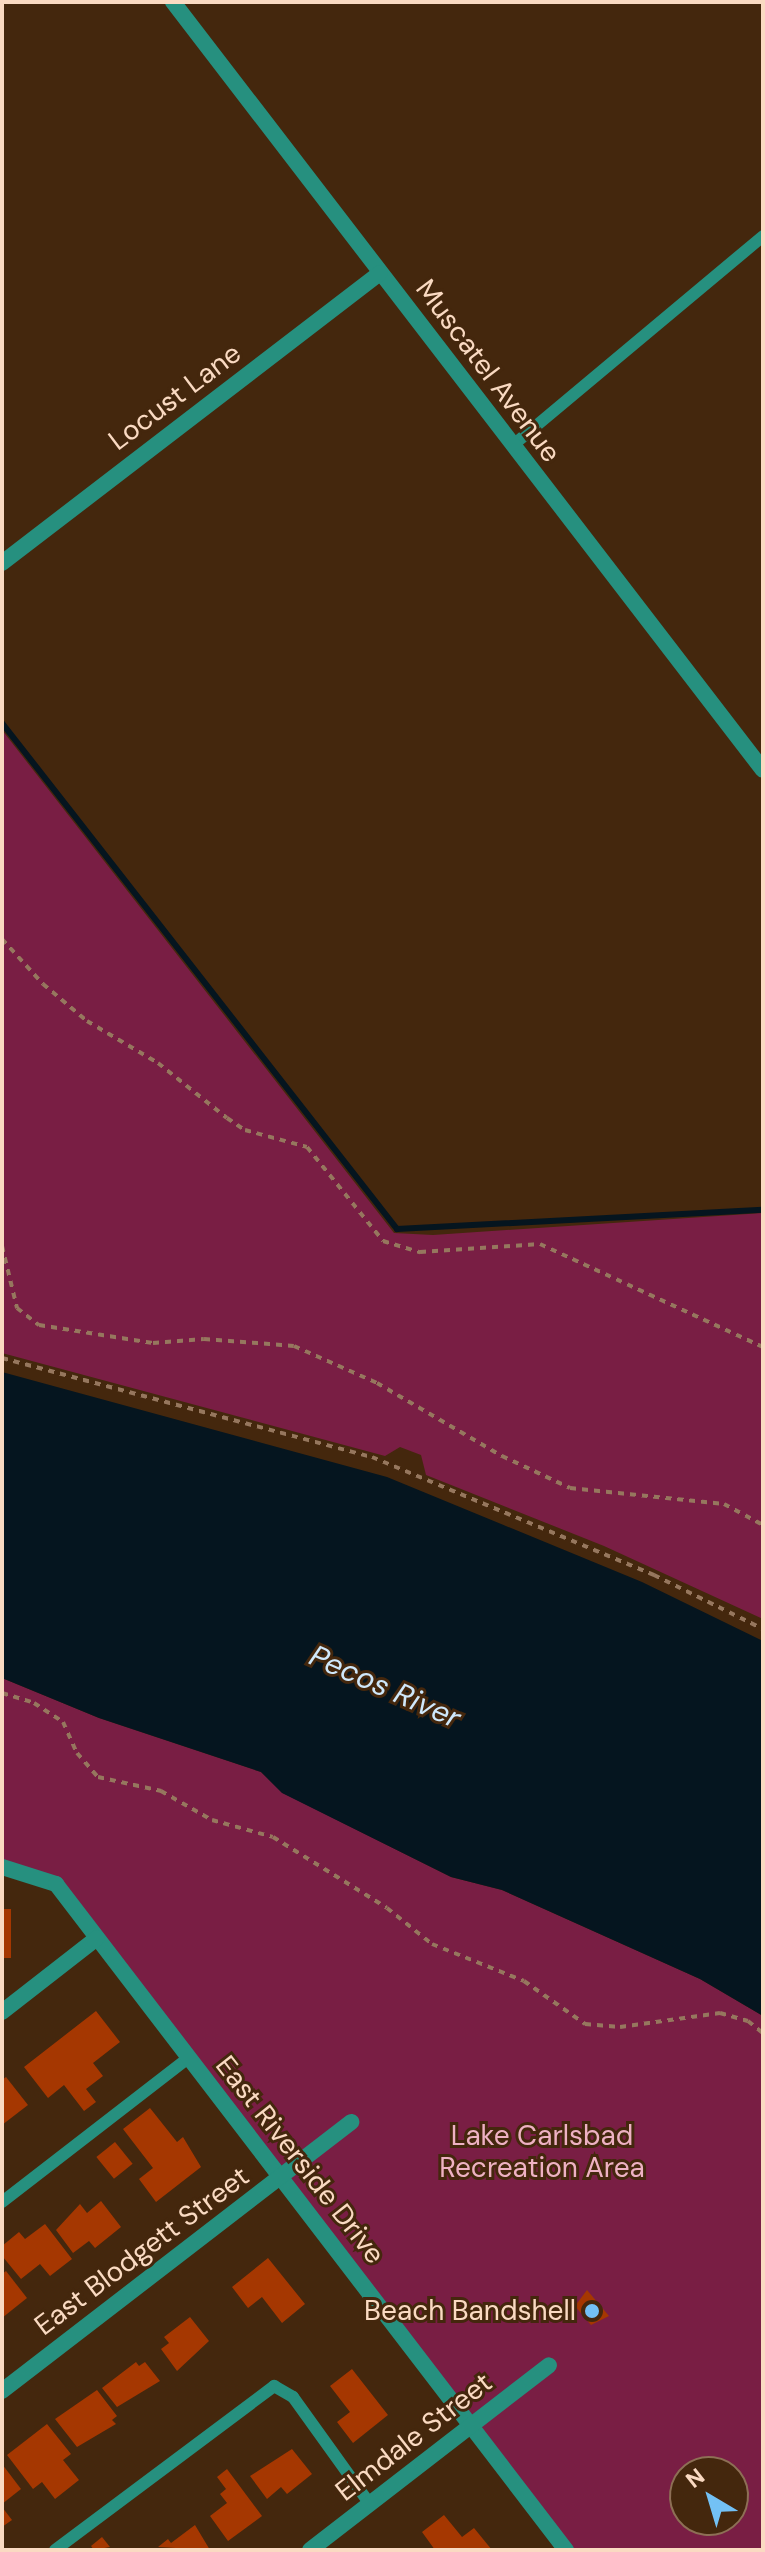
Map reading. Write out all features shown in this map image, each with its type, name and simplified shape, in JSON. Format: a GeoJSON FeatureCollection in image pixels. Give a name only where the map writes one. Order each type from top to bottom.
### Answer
{"type":"FeatureCollection","features":[{"type":"Feature","properties":{"kind":"street","name":"Muscatel Avenue"},"geometry":{"type":"LineString","coordinates":[[173,2],[763,770]]}},
{"type":"Feature","properties":{"kind":"street","name":"Locust Lane"},"geometry":{"type":"LineString","coordinates":[[2,563],[380,273]]}},
{"type":"Feature","properties":{"kind":"street","name":"East Riverside Drive"},"geometry":{"type":"LineString","coordinates":[[2,1867],[56,1884],[565,2550]]}},
{"type":"Feature","properties":{"kind":"street"},"geometry":{"type":"LineString","coordinates":[[2,2012],[97,1938]]}},
{"type":"Feature","properties":{"kind":"street","name":"East Blodgett Street"},"geometry":{"type":"LineString","coordinates":[[2,2391],[351,2122]]}},
{"type":"Feature","properties":{"kind":"street","name":"Elmdale Street"},"geometry":{"type":"LineString","coordinates":[[310,2550],[549,2365]]}},
{"type":"Feature","properties":{"kind":"lane"},"geometry":{"type":"LineString","coordinates":[[512,446],[763,236]]}},
{"type":"Feature","properties":{"kind":"lane"},"geometry":{"type":"LineString","coordinates":[[2,2202],[188,2058]]}},
{"type":"Feature","properties":{"kind":"lane"},"geometry":{"type":"LineString","coordinates":[[55,2550],[274,2386],[293,2397],[370,2504]]}},
{"type":"Feature","properties":{"kind":"path"},"geometry":{"type":"LineString","coordinates":[[2,939],[43,984],[87,1021],[158,1063],[227,1118],[245,1130],[307,1147],[383,1241],[420,1252],[540,1244],[763,1347]]}},
{"type":"Feature","properties":{"kind":"path"},"geometry":{"type":"LineString","coordinates":[[2,1246],[17,1308],[39,1325],[153,1343],[204,1339],[294,1346],[377,1383],[570,1488],[724,1504],[763,1525]]}},
{"type":"Feature","properties":{"kind":"path"},"geometry":{"type":"LineString","coordinates":[[2,1358],[372,1457],[654,1575],[763,1629]]}},
{"type":"Feature","properties":{"kind":"path"},"geometry":{"type":"LineString","coordinates":[[2,1693],[34,1703],[63,1722],[77,1753],[98,1777],[161,1791],[212,1820],[273,1837],[387,1908],[432,1944],[524,1981],[585,2024],[620,2027],[720,2013],[748,2021],[763,2033]]}},
{"type":"Feature","properties":{"kind":"green space"},"geometry":{"type":"Polygon","coordinates":[[[2,730],[394,1233],[433,1235],[763,1213],[763,1619],[604,1546],[426,1475],[421,1455],[400,1447],[385,1456],[2,1353],[2,730]]]}},
{"type":"Feature","properties":{"kind":"green space","name":"Lake Carlsbad Recreation Area"},"geometry":{"type":"Polygon","coordinates":[[[2,1678],[99,1718],[261,1772],[283,1793],[451,1877],[502,1890],[700,1979],[763,2016],[763,2550],[566,2550],[56,1884],[2,1867],[2,1678]]]}},
{"type":"Feature","properties":{"kind":"water","name":"Pecos River"},"geometry":{"type":"Polygon","coordinates":[[[2,1372],[387,1477],[642,1582],[763,1641],[763,2016],[700,1979],[502,1890],[451,1877],[282,1793],[261,1772],[99,1718],[2,1678],[2,1372]]]}},
{"type":"Feature","properties":{"kind":"building"},"geometry":{"type":"Polygon","coordinates":[[[2,1909],[11,1909],[11,1958],[2,1958],[2,1909]]]}},
{"type":"Feature","properties":{"kind":"building"},"geometry":{"type":"Polygon","coordinates":[[[96,2011],[120,2042],[93,2063],[103,2076],[86,2089],[96,2102],[84,2111],[64,2085],[48,2098],[24,2067],[96,2011]]]}},
{"type":"Feature","properties":{"kind":"building"},"geometry":{"type":"Polygon","coordinates":[[[6,2077],[28,2105],[2,2125],[2,2080],[6,2077]]]}},
{"type":"Feature","properties":{"kind":"building"},"geometry":{"type":"Polygon","coordinates":[[[150,2108],[177,2142],[183,2137],[201,2167],[156,2202],[139,2179],[153,2168],[123,2129],[150,2108]]]}},
{"type":"Feature","properties":{"kind":"building"},"geometry":{"type":"Polygon","coordinates":[[[115,2142],[133,2164],[114,2179],[96,2157],[115,2142]]]}},
{"type":"Feature","properties":{"kind":"building"},"geometry":{"type":"Polygon","coordinates":[[[101,2201],[121,2227],[95,2248],[89,2241],[73,2253],[56,2230],[80,2204],[87,2213],[101,2201]]]}},
{"type":"Feature","properties":{"kind":"building"},"geometry":{"type":"Polygon","coordinates":[[[45,2224],[72,2259],[50,2276],[40,2264],[21,2279],[3,2257],[2,2246],[19,2232],[25,2239],[45,2224]]]}},
{"type":"Feature","properties":{"kind":"building"},"geometry":{"type":"Polygon","coordinates":[[[268,2258],[305,2304],[282,2323],[262,2297],[248,2308],[232,2287],[268,2258]]]}},
{"type":"Feature","properties":{"kind":"building"},"geometry":{"type":"Polygon","coordinates":[[[6,2271],[27,2298],[2,2318],[2,2274],[6,2271]]]}},
{"type":"Feature","properties":{"kind":"building","name":"Beach Bandshell"},"geometry":{"type":"Polygon","coordinates":[[[587,2290],[609,2316],[591,2325],[575,2306],[587,2290]]]}},
{"type":"Feature","properties":{"kind":"building"},"geometry":{"type":"Polygon","coordinates":[[[190,2317],[209,2341],[177,2371],[161,2349],[169,2343],[164,2337],[190,2317]]]}},
{"type":"Feature","properties":{"kind":"building"},"geometry":{"type":"Polygon","coordinates":[[[136,2362],[139,2366],[145,2362],[160,2381],[117,2407],[102,2388],[136,2362]]]}},
{"type":"Feature","properties":{"kind":"building"},"geometry":{"type":"Polygon","coordinates":[[[352,2369],[388,2415],[353,2443],[337,2422],[350,2412],[330,2386],[352,2369]]]}},
{"type":"Feature","properties":{"kind":"building"},"geometry":{"type":"Polygon","coordinates":[[[97,2390],[117,2416],[112,2420],[116,2424],[77,2447],[55,2419],[97,2390]]]}},
{"type":"Feature","properties":{"kind":"building"},"geometry":{"type":"Polygon","coordinates":[[[47,2424],[71,2454],[63,2460],[79,2480],[55,2499],[42,2482],[33,2489],[7,2455],[47,2424]]]}},
{"type":"Feature","properties":{"kind":"building"},"geometry":{"type":"Polygon","coordinates":[[[292,2449],[312,2474],[287,2494],[281,2487],[267,2499],[250,2476],[292,2449]]]}},
{"type":"Feature","properties":{"kind":"building"},"geometry":{"type":"Polygon","coordinates":[[[2,2464],[21,2489],[2,2504],[2,2464]]]}},
{"type":"Feature","properties":{"kind":"building"},"geometry":{"type":"Polygon","coordinates":[[[227,2469],[262,2516],[228,2541],[210,2516],[227,2503],[220,2494],[226,2489],[217,2477],[227,2469]]]}},
{"type":"Feature","properties":{"kind":"building"},"geometry":{"type":"Polygon","coordinates":[[[2,2507],[12,2520],[2,2527],[2,2507]]]}},
{"type":"Feature","properties":{"kind":"building"},"geometry":{"type":"Polygon","coordinates":[[[444,2515],[462,2537],[474,2528],[492,2550],[435,2550],[422,2532],[444,2515]]]}},
{"type":"Feature","properties":{"kind":"building"},"geometry":{"type":"Polygon","coordinates":[[[195,2525],[210,2550],[158,2547],[168,2539],[171,2543],[195,2525]]]}},
{"type":"Feature","properties":{"kind":"building"},"geometry":{"type":"Polygon","coordinates":[[[102,2537],[110,2547],[94,2550],[91,2546],[102,2537]]]}},
{"type":"Feature","properties":{"kind":"waterway"},"geometry":{"type":"LineString","coordinates":[[2,723],[397,1229],[763,1210]]}},
{"type":"Feature","properties":{"kind":"place","name":"Beach Bandshell"},"geometry":{"type":"Point","coordinates":[592,2311]}}]}
